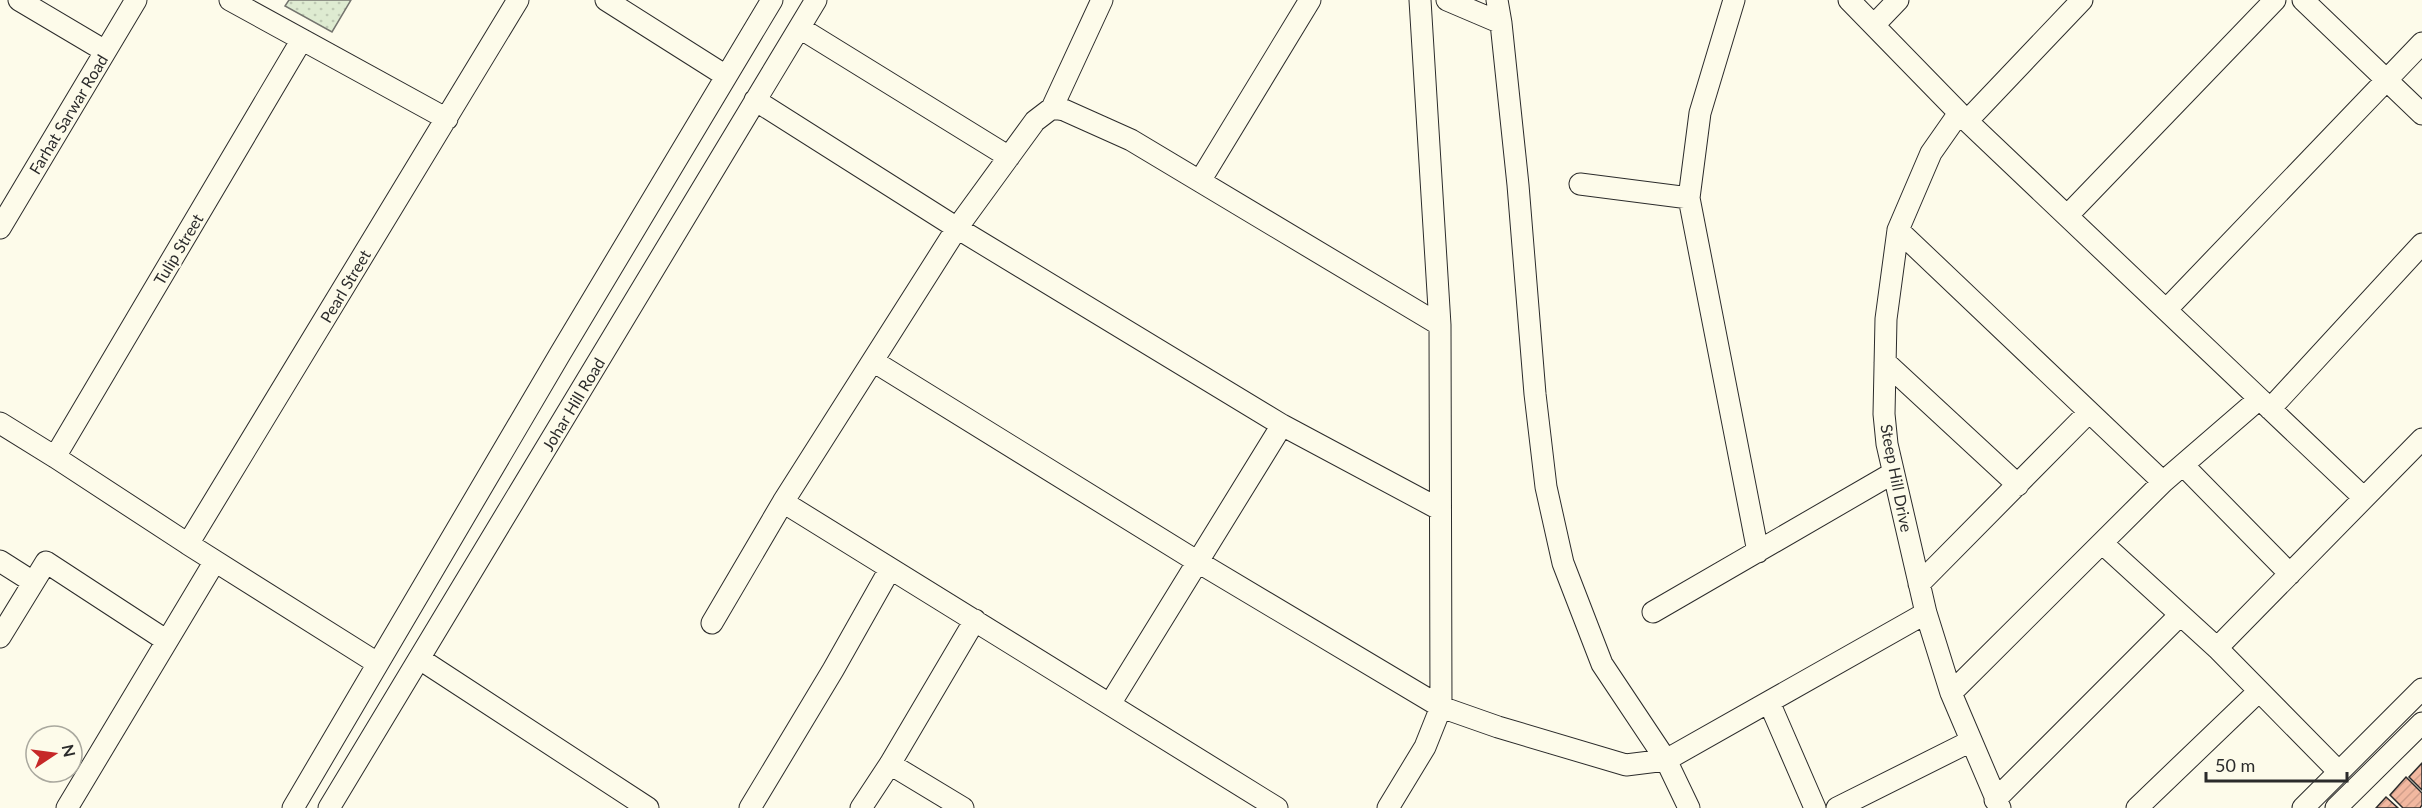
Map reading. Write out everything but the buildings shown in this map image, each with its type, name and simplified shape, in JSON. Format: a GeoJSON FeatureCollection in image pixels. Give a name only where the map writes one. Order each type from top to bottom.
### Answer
{"type":"FeatureCollection","features":[{"type":"Feature","properties":{"kind":"street"},"geometry":{"type":"LineString","coordinates":[[20,0],[105,51]]}},
{"type":"Feature","properties":{"kind":"street","name":"Farhat Sarwar Road"},"geometry":{"type":"LineString","coordinates":[[3,217],[136,0]]}},
{"type":"Feature","properties":{"kind":"street"},"geometry":{"type":"LineString","coordinates":[[230,0],[447,119]]}},
{"type":"Feature","properties":{"kind":"street","name":"Pearl Street"},"geometry":{"type":"LineString","coordinates":[[188,544],[518,0]]}},
{"type":"Feature","properties":{"kind":"street"},"geometry":{"type":"LineString","coordinates":[[606,0],[726,76]]}},
{"type":"Feature","properties":{"kind":"street"},"geometry":{"type":"LineString","coordinates":[[293,808],[772,0]]}},
{"type":"Feature","properties":{"kind":"street","name":"Johar Hill Road"},"geometry":{"type":"LineString","coordinates":[[332,803],[816,0]]}},
{"type":"Feature","properties":{"kind":"street"},"geometry":{"type":"LineString","coordinates":[[712,623],[783,502],[957,228],[1035,121],[1052,108],[1102,0]]}},
{"type":"Feature","properties":{"kind":"street"},"geometry":{"type":"LineString","coordinates":[[1200,181],[1310,0]]}},
{"type":"Feature","properties":{"kind":"street"},"geometry":{"type":"LineString","coordinates":[[1388,808],[1425,747],[1441,706],[1440,325],[1420,0]]}},
{"type":"Feature","properties":{"kind":"street"},"geometry":{"type":"LineString","coordinates":[[1447,0],[1501,24]]}},
{"type":"Feature","properties":{"kind":"street"},"geometry":{"type":"LineString","coordinates":[[1497,0],[1518,185],[1535,394],[1546,487],[1563,563],[1602,664],[1666,760],[1689,808]]}},
{"type":"Feature","properties":{"kind":"street"},"geometry":{"type":"LineString","coordinates":[[1734,0],[1700,113],[1689,198],[1758,552]]}},
{"type":"Feature","properties":{"kind":"street"},"geometry":{"type":"LineString","coordinates":[[1849,0],[1963,117],[2364,498]]}},
{"type":"Feature","properties":{"kind":"street"},"geometry":{"type":"LineString","coordinates":[[1874,25],[1898,0]]}},
{"type":"Feature","properties":{"kind":"street","name":"Steep Hill Drive"},"geometry":{"type":"LineString","coordinates":[[1998,804],[1951,693],[1926,613],[1893,473],[1885,424],[1886,319],[1898,230],[1931,153],[1963,117],[2082,0]]}},
{"type":"Feature","properties":{"kind":"street"},"geometry":{"type":"LineString","coordinates":[[2067,216],[2274,0]]}},
{"type":"Feature","properties":{"kind":"street"},"geometry":{"type":"LineString","coordinates":[[2303,0],[2422,114]]}},
{"type":"Feature","properties":{"kind":"street"},"geometry":{"type":"LineString","coordinates":[[800,28],[1009,158]]}},
{"type":"Feature","properties":{"kind":"street","name":"Tulip Street"},"geometry":{"type":"LineString","coordinates":[[55,457],[302,41]]}},
{"type":"Feature","properties":{"kind":"street"},"geometry":{"type":"LineString","coordinates":[[2166,310],[2422,43]]}},
{"type":"Feature","properties":{"kind":"street"},"geometry":{"type":"LineString","coordinates":[[755,100],[957,228],[1282,425],[1439,509]]}},
{"type":"Feature","properties":{"kind":"street"},"geometry":{"type":"LineString","coordinates":[[1052,108],[1064,110],[1131,140],[1440,325]]}},
{"type":"Feature","properties":{"kind":"street"},"geometry":{"type":"LineString","coordinates":[[1580,184],[1689,198]]}},
{"type":"Feature","properties":{"kind":"street"},"geometry":{"type":"LineString","coordinates":[[1898,230],[2163,482]]}},
{"type":"Feature","properties":{"kind":"street"},"geometry":{"type":"LineString","coordinates":[[1951,693],[2163,482],[2264,404],[2422,244]]}},
{"type":"Feature","properties":{"kind":"street"},"geometry":{"type":"LineString","coordinates":[[873,361],[1198,562],[1441,706],[1553,744],[1626,765],[1666,760],[1926,613]]}},
{"type":"Feature","properties":{"kind":"street"},"geometry":{"type":"LineString","coordinates":[[1885,362],[2018,484]]}},
{"type":"Feature","properties":{"kind":"street"},"geometry":{"type":"LineString","coordinates":[[1919,584],[2089,412]]}},
{"type":"Feature","properties":{"kind":"street"},"geometry":{"type":"LineString","coordinates":[[0,423],[377,663]]}},
{"type":"Feature","properties":{"kind":"street"},"geometry":{"type":"LineString","coordinates":[[1110,704],[1282,425]]}},
{"type":"Feature","properties":{"kind":"street"},"geometry":{"type":"LineString","coordinates":[[2217,648],[2422,439]]}},
{"type":"Feature","properties":{"kind":"street"},"geometry":{"type":"LineString","coordinates":[[2183,465],[2290,574]]}},
{"type":"Feature","properties":{"kind":"street"},"geometry":{"type":"LineString","coordinates":[[1653,612],[1893,473]]}},
{"type":"Feature","properties":{"kind":"street"},"geometry":{"type":"LineString","coordinates":[[783,502],[1277,808]]}},
{"type":"Feature","properties":{"kind":"street"},"geometry":{"type":"LineString","coordinates":[[2102,543],[2217,648],[2339,772]]}},
{"type":"Feature","properties":{"kind":"street"},"geometry":{"type":"LineString","coordinates":[[0,561],[33,582]]}},
{"type":"Feature","properties":{"kind":"street"},"geometry":{"type":"LineString","coordinates":[[67,808],[215,561]]}},
{"type":"Feature","properties":{"kind":"street"},"geometry":{"type":"LineString","coordinates":[[0,637],[45,562],[167,641]]}},
{"type":"Feature","properties":{"kind":"street"},"geometry":{"type":"LineString","coordinates":[[750,808],[833,670],[890,568]]}},
{"type":"Feature","properties":{"kind":"street"},"geometry":{"type":"LineString","coordinates":[[1998,804],[2180,615]]}},
{"type":"Feature","properties":{"kind":"street"},"geometry":{"type":"LineString","coordinates":[[861,808],[890,764],[975,620]]}},
{"type":"Feature","properties":{"kind":"street"},"geometry":{"type":"LineString","coordinates":[[420,659],[648,808]]}},
{"type":"Feature","properties":{"kind":"street"},"geometry":{"type":"LineString","coordinates":[[2303,808],[2422,689]]}},
{"type":"Feature","properties":{"kind":"street"},"geometry":{"type":"LineString","coordinates":[[2137,808],[2259,691]]}},
{"type":"Feature","properties":{"kind":"street"},"geometry":{"type":"LineString","coordinates":[[1769,702],[1815,808]]}},
{"type":"Feature","properties":{"kind":"street"},"geometry":{"type":"LineString","coordinates":[[2347,804],[2422,723]]}},
{"type":"Feature","properties":{"kind":"street"},"geometry":{"type":"LineString","coordinates":[[1838,808],[1971,741]]}},
{"type":"Feature","properties":{"kind":"street"},"geometry":{"type":"LineString","coordinates":[[890,764],[963,808]]}},
{"type":"Feature","properties":{"kind":"street"},"geometry":{"type":"LineString","coordinates":[[307,786],[332,803]]}},
{"type":"Feature","properties":{"kind":"green space"},"geometry":{"type":"Polygon","coordinates":[[[289,0],[351,0],[332,32],[285,6],[289,0]]]}}]}
